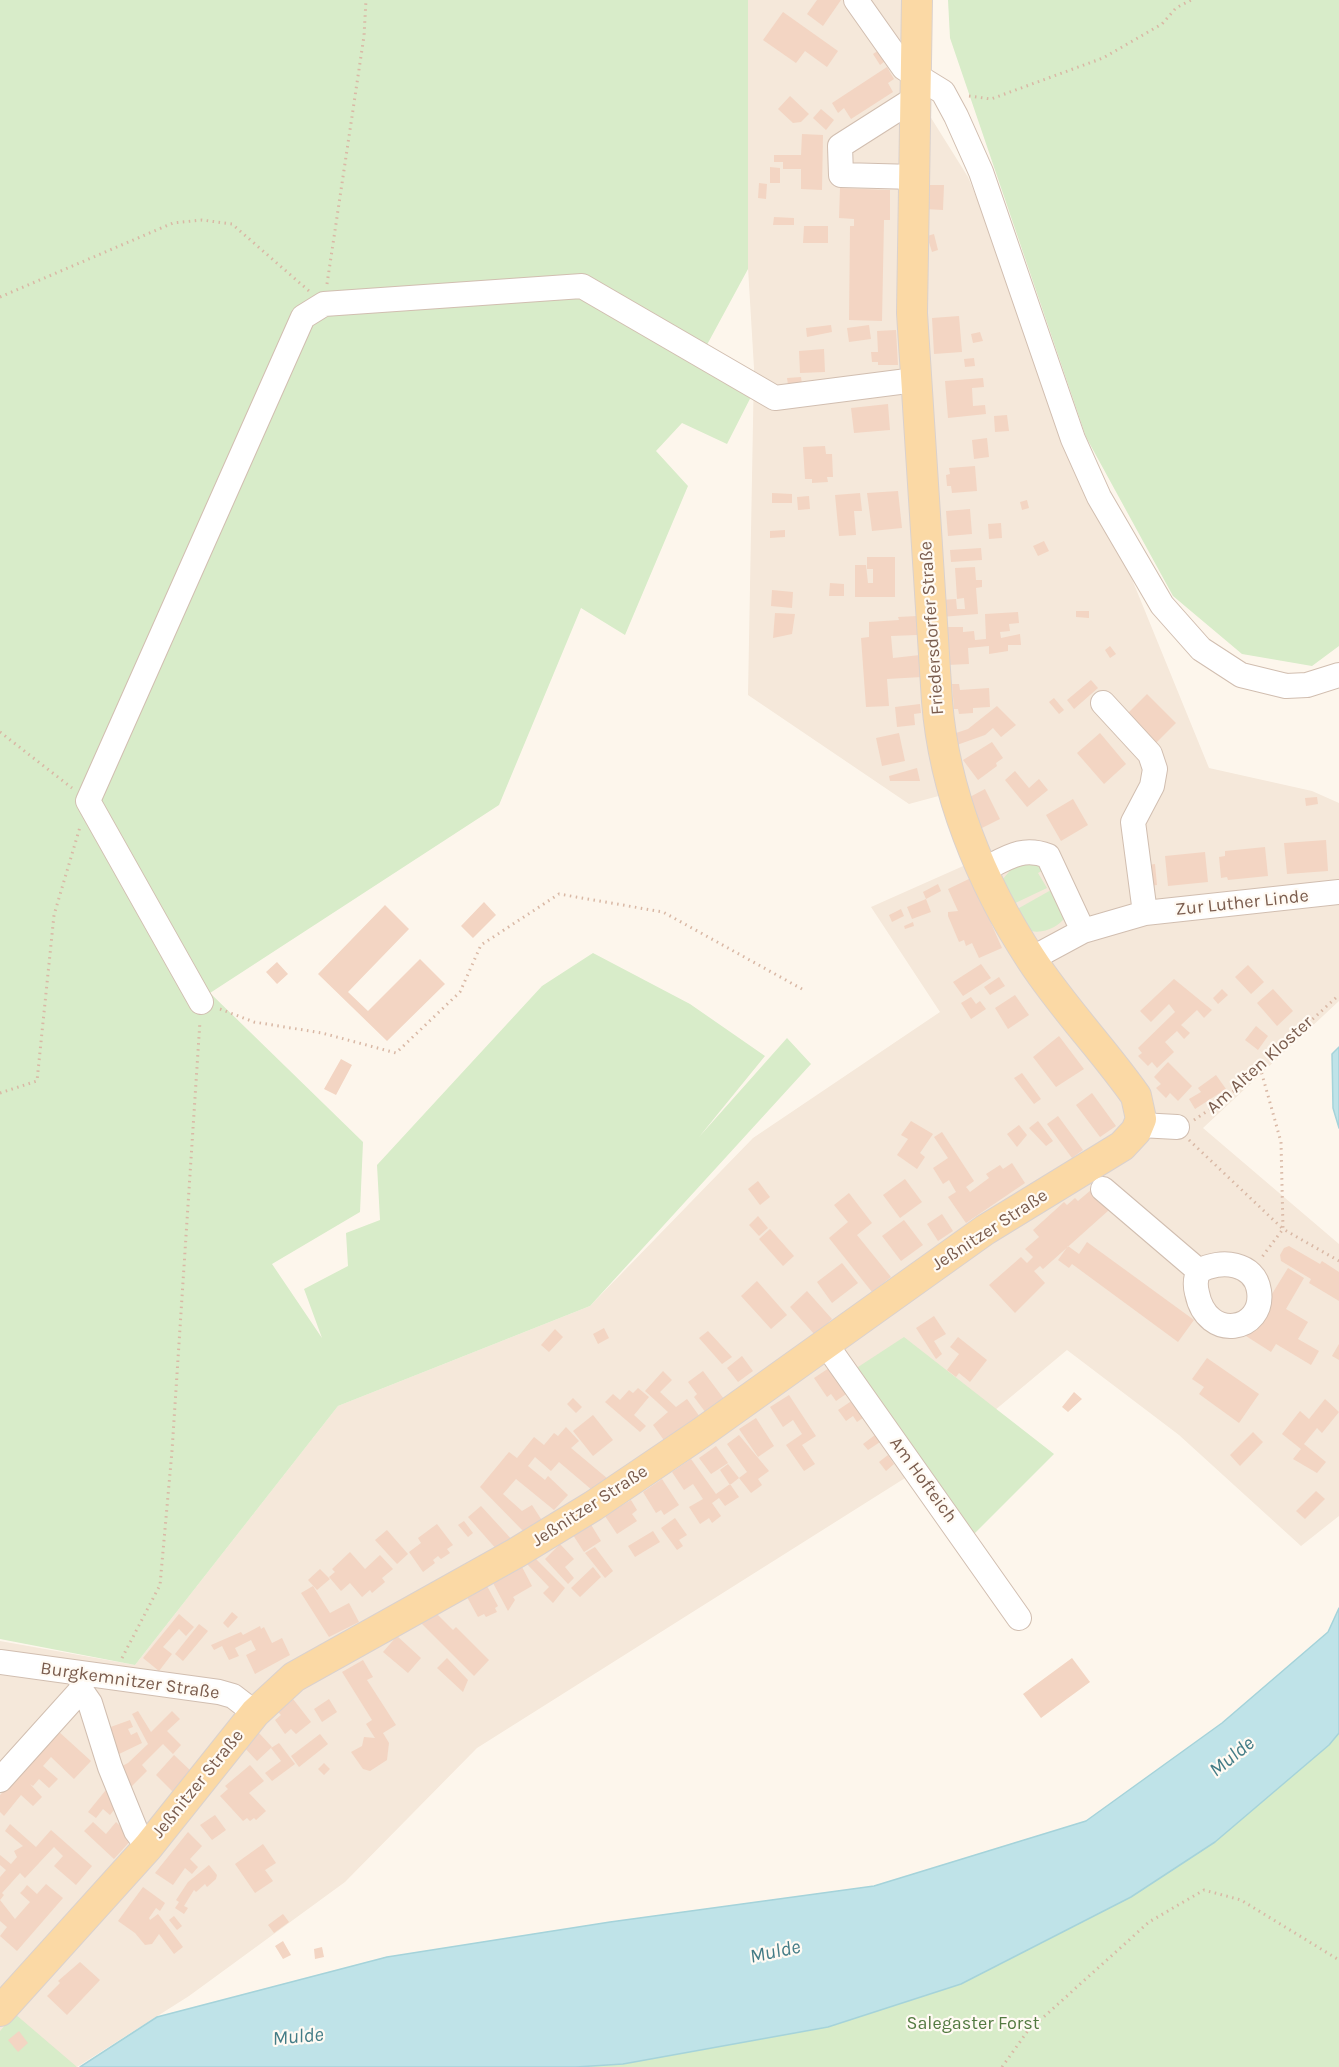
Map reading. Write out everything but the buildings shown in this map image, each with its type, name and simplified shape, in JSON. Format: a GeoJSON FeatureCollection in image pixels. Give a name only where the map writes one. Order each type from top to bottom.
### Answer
{"type":"FeatureCollection","features":[{"type":"Feature","properties":{"kind":"main road","name":"Friedersdorfer Straße"},"geometry":{"type":"LineString","coordinates":[[917,0],[925,88],[915,177],[911,274],[915,380],[941,741],[951,782],[983,870],[1031,959],[1136,1096],[1142,1113],[1140,1125]]}},
{"type":"Feature","properties":{"kind":"main road","name":"Jeßnitzer Straße"},"geometry":{"type":"LineString","coordinates":[[0,2011],[148,1847],[255,1713],[306,1669],[516,1553],[593,1506],[701,1433],[985,1230],[1096,1181],[1140,1125]]}},
{"type":"Feature","properties":{"kind":"street"},"geometry":{"type":"LineString","coordinates":[[856,0],[904,68],[925,88],[981,172],[1072,439],[1099,498],[1162,605],[1201,649],[1241,675],[1286,686],[1307,685],[1339,675]]}},
{"type":"Feature","properties":{"kind":"street"},"geometry":{"type":"LineString","coordinates":[[915,177],[841,175],[840,146],[925,88]]}},
{"type":"Feature","properties":{"kind":"street"},"geometry":{"type":"LineString","coordinates":[[201,1002],[88,801],[303,317],[324,304],[582,286],[775,398],[915,380]]}},
{"type":"Feature","properties":{"kind":"street"},"geometry":{"type":"LineString","coordinates":[[1103,703],[1150,754],[1155,769],[1152,786],[1133,822],[1145,913]]}},
{"type":"Feature","properties":{"kind":"street"},"geometry":{"type":"LineString","coordinates":[[983,870],[1018,853],[1033,850],[1048,856],[1083,931]]}},
{"type":"Feature","properties":{"kind":"street","name":"Zur Luther Linde"},"geometry":{"type":"LineString","coordinates":[[1031,959],[1083,931],[1145,913],[1339,892]]}},
{"type":"Feature","properties":{"kind":"street"},"geometry":{"type":"LineString","coordinates":[[1140,1125],[1177,1127]]}},
{"type":"Feature","properties":{"kind":"street"},"geometry":{"type":"LineString","coordinates":[[1096,1181],[1199,1271]]}},
{"type":"Feature","properties":{"kind":"street"},"geometry":{"type":"LineString","coordinates":[[1228,1263],[1250,1273],[1259,1290],[1257,1309],[1244,1323],[1226,1326],[1216,1324],[1203,1311],[1196,1288],[1199,1271],[1210,1264],[1228,1263]]}},
{"type":"Feature","properties":{"kind":"street","name":"Am Hofteich"},"geometry":{"type":"LineString","coordinates":[[825,1343],[1019,1618]]}},
{"type":"Feature","properties":{"kind":"street","name":"Burgkemnitzer Straße"},"geometry":{"type":"LineString","coordinates":[[0,1662],[82,1682],[112,1678],[219,1692],[233,1696],[255,1713]]}},
{"type":"Feature","properties":{"kind":"street"},"geometry":{"type":"LineString","coordinates":[[0,1780],[82,1682],[110,1767],[136,1831],[148,1847]]}},
{"type":"Feature","properties":{"kind":"path"},"geometry":{"type":"LineString","coordinates":[[324,304],[364,36],[366,0]]}},
{"type":"Feature","properties":{"kind":"path"},"geometry":{"type":"LineString","coordinates":[[925,88],[991,99],[1103,58],[1162,24],[1176,8],[1191,0]]}},
{"type":"Feature","properties":{"kind":"path"},"geometry":{"type":"LineString","coordinates":[[0,297],[173,223],[202,220],[232,224],[324,304]]}},
{"type":"Feature","properties":{"kind":"path"},"geometry":{"type":"LineString","coordinates":[[0,732],[88,801],[54,915],[37,1082],[0,1093]]}},
{"type":"Feature","properties":{"kind":"path"},"geometry":{"type":"LineString","coordinates":[[112,1678],[160,1585],[172,1451],[201,1002],[254,1022],[322,1033],[396,1053],[460,992],[481,945],[559,894],[663,912],[802,989]]}},
{"type":"Feature","properties":{"kind":"path","name":"Am Alten Kloster"},"geometry":{"type":"LineString","coordinates":[[1177,1127],[1211,1111],[1339,995]]}},
{"type":"Feature","properties":{"kind":"path"},"geometry":{"type":"LineString","coordinates":[[1250,1273],[1283,1229],[1281,1142],[1260,1067]]}},
{"type":"Feature","properties":{"kind":"path"},"geometry":{"type":"LineString","coordinates":[[1177,1127],[1211,1163],[1283,1229],[1339,1261]]}},
{"type":"Feature","properties":{"kind":"path"},"geometry":{"type":"LineString","coordinates":[[1002,2067],[1028,2032],[1149,1922],[1204,1890],[1240,1900],[1339,1960]]}},
{"type":"Feature","properties":{"kind":"shaded area"},"geometry":{"type":"Polygon","coordinates":[[[732,0],[930,0],[928,113],[968,177],[1209,768],[1312,791],[1339,803],[1339,1001],[1203,1128],[1339,1244],[1339,1516],[1301,1546],[1179,1435],[1067,1350],[940,1456],[477,1748],[345,1882],[189,1996],[77,2067],[0,2031],[0,1641],[135,1665],[338,1406],[590,1306],[753,1138],[940,1012],[871,907],[970,863],[946,794],[909,804],[748,695],[754,368],[732,0]]]}},
{"type":"Feature","properties":{"kind":"green space"},"geometry":{"type":"Polygon","coordinates":[[[0,0],[748,0],[748,269],[702,354],[757,385],[727,444],[682,423],[656,451],[688,486],[625,635],[581,608],[499,805],[210,993],[363,1142],[360,1212],[272,1264],[322,1338],[304,1289],[348,1266],[346,1233],[380,1220],[377,1165],[542,986],[593,953],[690,1004],[765,1056],[699,1137],[787,1038],[811,1064],[590,1306],[338,1406],[135,1665],[0,1639],[0,0]]]}},
{"type":"Feature","properties":{"kind":"green space"},"geometry":{"type":"Polygon","coordinates":[[[948,0],[1339,0],[1339,646],[1312,666],[1242,654],[1173,596],[1086,437],[950,38],[948,0]]]}},
{"type":"Feature","properties":{"kind":"green space"},"geometry":{"type":"Polygon","coordinates":[[[1031,860],[1045,869],[1038,873],[1047,888],[1009,906],[1002,880],[1014,866],[1031,860]]]}},
{"type":"Feature","properties":{"kind":"green space"},"geometry":{"type":"Polygon","coordinates":[[[1051,890],[1065,917],[1053,928],[1030,931],[1012,912],[1051,890]]]}},
{"type":"Feature","properties":{"kind":"green space"},"geometry":{"type":"Polygon","coordinates":[[[904,1337],[1054,1454],[974,1534],[855,1369],[904,1337]]]}},
{"type":"Feature","properties":{"kind":"green space","name":"Salegaster Forst"},"geometry":{"type":"Polygon","coordinates":[[[1339,1733],[1339,2067],[576,2067],[623,2064],[961,1984],[1131,1897],[1215,1842],[1329,1745],[1339,1733]]]}},
{"type":"Feature","properties":{"kind":"green space"},"geometry":{"type":"Polygon","coordinates":[[[15,2014],[77,2067],[0,2067],[0,2031],[15,2014]]]}},
{"type":"Feature","properties":{"kind":"water"},"geometry":{"type":"Polygon","coordinates":[[[1339,1047],[1339,1128],[1333,1108],[1332,1054],[1339,1047]]]}},
{"type":"Feature","properties":{"kind":"water","name":"Mulde"},"geometry":{"type":"Polygon","coordinates":[[[1339,1608],[1339,1733],[1329,1745],[1215,1842],[1131,1897],[961,1984],[828,2027],[623,2064],[576,2067],[80,2067],[157,2017],[387,1957],[610,1922],[874,1886],[1086,1821],[1222,1723],[1328,1632],[1339,1608]]]}}]}
